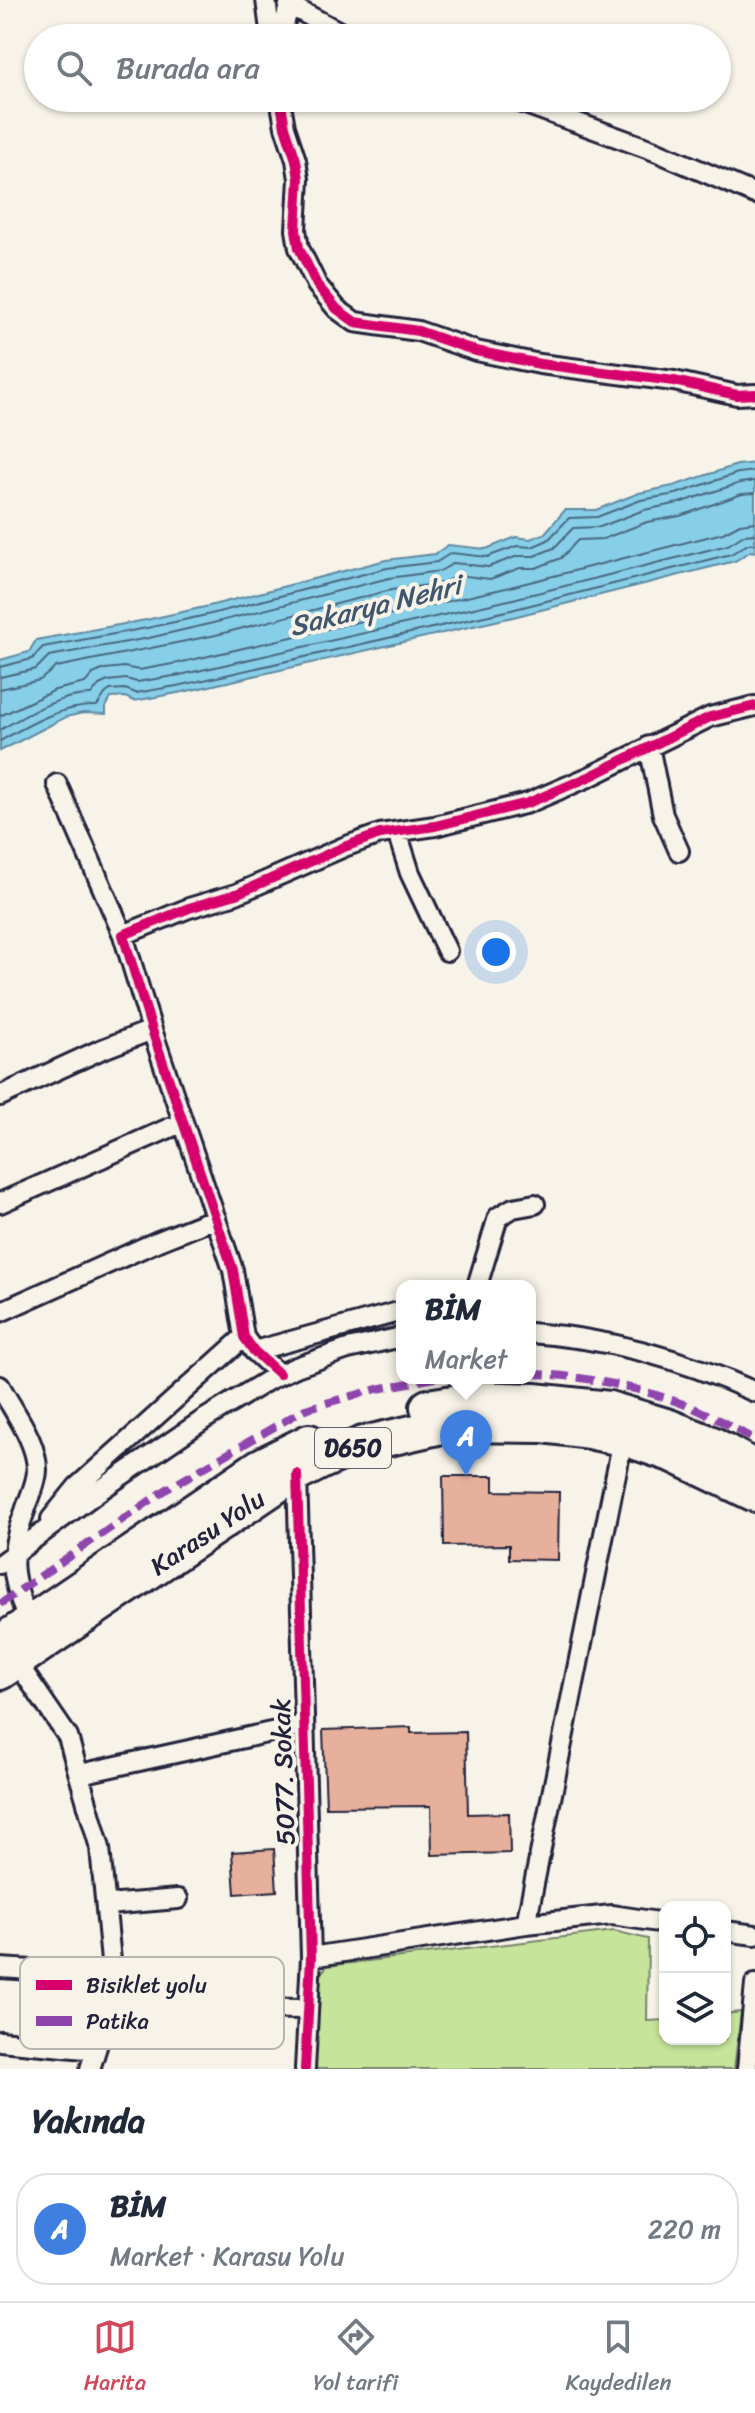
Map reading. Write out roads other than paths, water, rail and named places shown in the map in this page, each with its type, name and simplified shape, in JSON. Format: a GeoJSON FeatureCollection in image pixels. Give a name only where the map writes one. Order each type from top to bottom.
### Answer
{"type":"FeatureCollection","features":[{"type":"Feature","properties":{"kind":"highway","name":"Karasu Yolu"},"geometry":{"type":"LineString","coordinates":[[5,1658],[29,1623],[259,1467],[314,1439],[398,1411],[478,1399],[609,1409],[712,1444],[755,1468]]}},
{"type":"Feature","properties":{"kind":"highway","name":"Karasu Yolu"},"geometry":{"type":"LineString","coordinates":[[5,1658],[283,1481],[363,1444],[451,1424],[542,1425],[623,1439],[674,1455],[755,1494]]}},
{"type":"Feature","properties":{"kind":"street"},"geometry":{"type":"LineString","coordinates":[[266,0],[269,24]]}},
{"type":"Feature","properties":{"kind":"street"},"geometry":{"type":"LineString","coordinates":[[284,24],[290,2],[327,24]]}},
{"type":"Feature","properties":{"kind":"street"},"geometry":{"type":"LineString","coordinates":[[282,112],[299,179],[296,230],[299,248],[317,285],[337,309],[355,322],[418,331],[476,351],[540,364],[674,381],[737,395],[755,394]]}},
{"type":"Feature","properties":{"kind":"street"},"geometry":{"type":"LineString","coordinates":[[548,112],[655,151],[755,194]]}},
{"type":"Feature","properties":{"kind":"street"},"geometry":{"type":"LineString","coordinates":[[123,935],[189,908],[236,894],[380,834],[449,823],[528,803],[591,776],[710,717],[755,706]]}},
{"type":"Feature","properties":{"kind":"street"},"geometry":{"type":"LineString","coordinates":[[649,746],[663,815],[679,851]]}},
{"type":"Feature","properties":{"kind":"street"},"geometry":{"type":"LineString","coordinates":[[57,784],[123,935],[233,1270],[249,1344],[279,1374]]}},
{"type":"Feature","properties":{"kind":"street"},"geometry":{"type":"LineString","coordinates":[[397,832],[410,873],[447,951]]}},
{"type":"Feature","properties":{"kind":"street"},"geometry":{"type":"LineString","coordinates":[[0,1096],[152,1030]]}},
{"type":"Feature","properties":{"kind":"street"},"geometry":{"type":"LineString","coordinates":[[0,1203],[183,1122]]}},
{"type":"Feature","properties":{"kind":"street"},"geometry":{"type":"LineString","coordinates":[[479,1280],[498,1217],[513,1208],[535,1204]]}},
{"type":"Feature","properties":{"kind":"street"},"geometry":{"type":"LineString","coordinates":[[0,1312],[216,1218]]}},
{"type":"Feature","properties":{"kind":"street"},"geometry":{"type":"LineString","coordinates":[[34,1540],[77,1487],[249,1344],[396,1312]]}},
{"type":"Feature","properties":{"kind":"street"},"geometry":{"type":"LineString","coordinates":[[536,1334],[616,1343],[666,1357],[755,1392]]}},
{"type":"Feature","properties":{"kind":"street"},"geometry":{"type":"LineString","coordinates":[[6,1560],[190,1429],[279,1374],[348,1349],[396,1338]]}},
{"type":"Feature","properties":{"kind":"street"},"geometry":{"type":"LineString","coordinates":[[0,1386],[31,1444],[37,1470],[6,1560],[29,1623]]}},
{"type":"Feature","properties":{"kind":"street"},"geometry":{"type":"LineString","coordinates":[[526,1924],[623,1439]]}},
{"type":"Feature","properties":{"kind":"street","name":"5077. Sokak"},"geometry":{"type":"LineString","coordinates":[[297,1474],[311,1957],[305,2069]]}},
{"type":"Feature","properties":{"kind":"street"},"geometry":{"type":"LineString","coordinates":[[5,1658],[68,1737],[100,1848],[111,1957]]}},
{"type":"Feature","properties":{"kind":"street"},"geometry":{"type":"LineString","coordinates":[[80,1774],[303,1725]]}},
{"type":"Feature","properties":{"kind":"street"},"geometry":{"type":"LineString","coordinates":[[107,1905],[178,1899]]}},
{"type":"Feature","properties":{"kind":"street"},"geometry":{"type":"LineString","coordinates":[[311,1957],[526,1924],[612,1915],[659,1922]]}},
{"type":"Feature","properties":{"kind":"street"},"geometry":{"type":"LineString","coordinates":[[731,1932],[755,1935]]}},
{"type":"Feature","properties":{"kind":"street"},"geometry":{"type":"LineString","coordinates":[[0,1968],[20,1969]]}},
{"type":"Feature","properties":{"kind":"street"},"geometry":{"type":"LineString","coordinates":[[747,2069],[755,1984]]}},
{"type":"Feature","properties":{"kind":"street"},"geometry":{"type":"LineString","coordinates":[[284,2009],[307,2009]]}},
{"type":"Feature","properties":{"kind":"street"},"geometry":{"type":"LineString","coordinates":[[0,2041],[20,2043]]}},
{"type":"Feature","properties":{"kind":"street"},"geometry":{"type":"LineString","coordinates":[[85,2049],[96,2050],[90,2069]]}},
{"type":"Feature","properties":{"kind":"water","name":"Sakarya Nehri"},"geometry":{"type":"Polygon","coordinates":[[[755,463],[755,552],[751,551],[735,561],[513,617],[183,692],[134,701],[125,697],[111,698],[106,714],[83,713],[66,717],[0,751],[0,660],[29,652],[36,640],[209,606],[386,560],[435,554],[448,545],[486,549],[516,537],[530,539],[544,534],[565,510],[596,510],[639,493],[673,486],[737,465],[755,463]]]}},
{"type":"Feature","properties":{"kind":"place","name":"BİM"},"geometry":{"type":"Point","coordinates":[466,1476]}}]}
